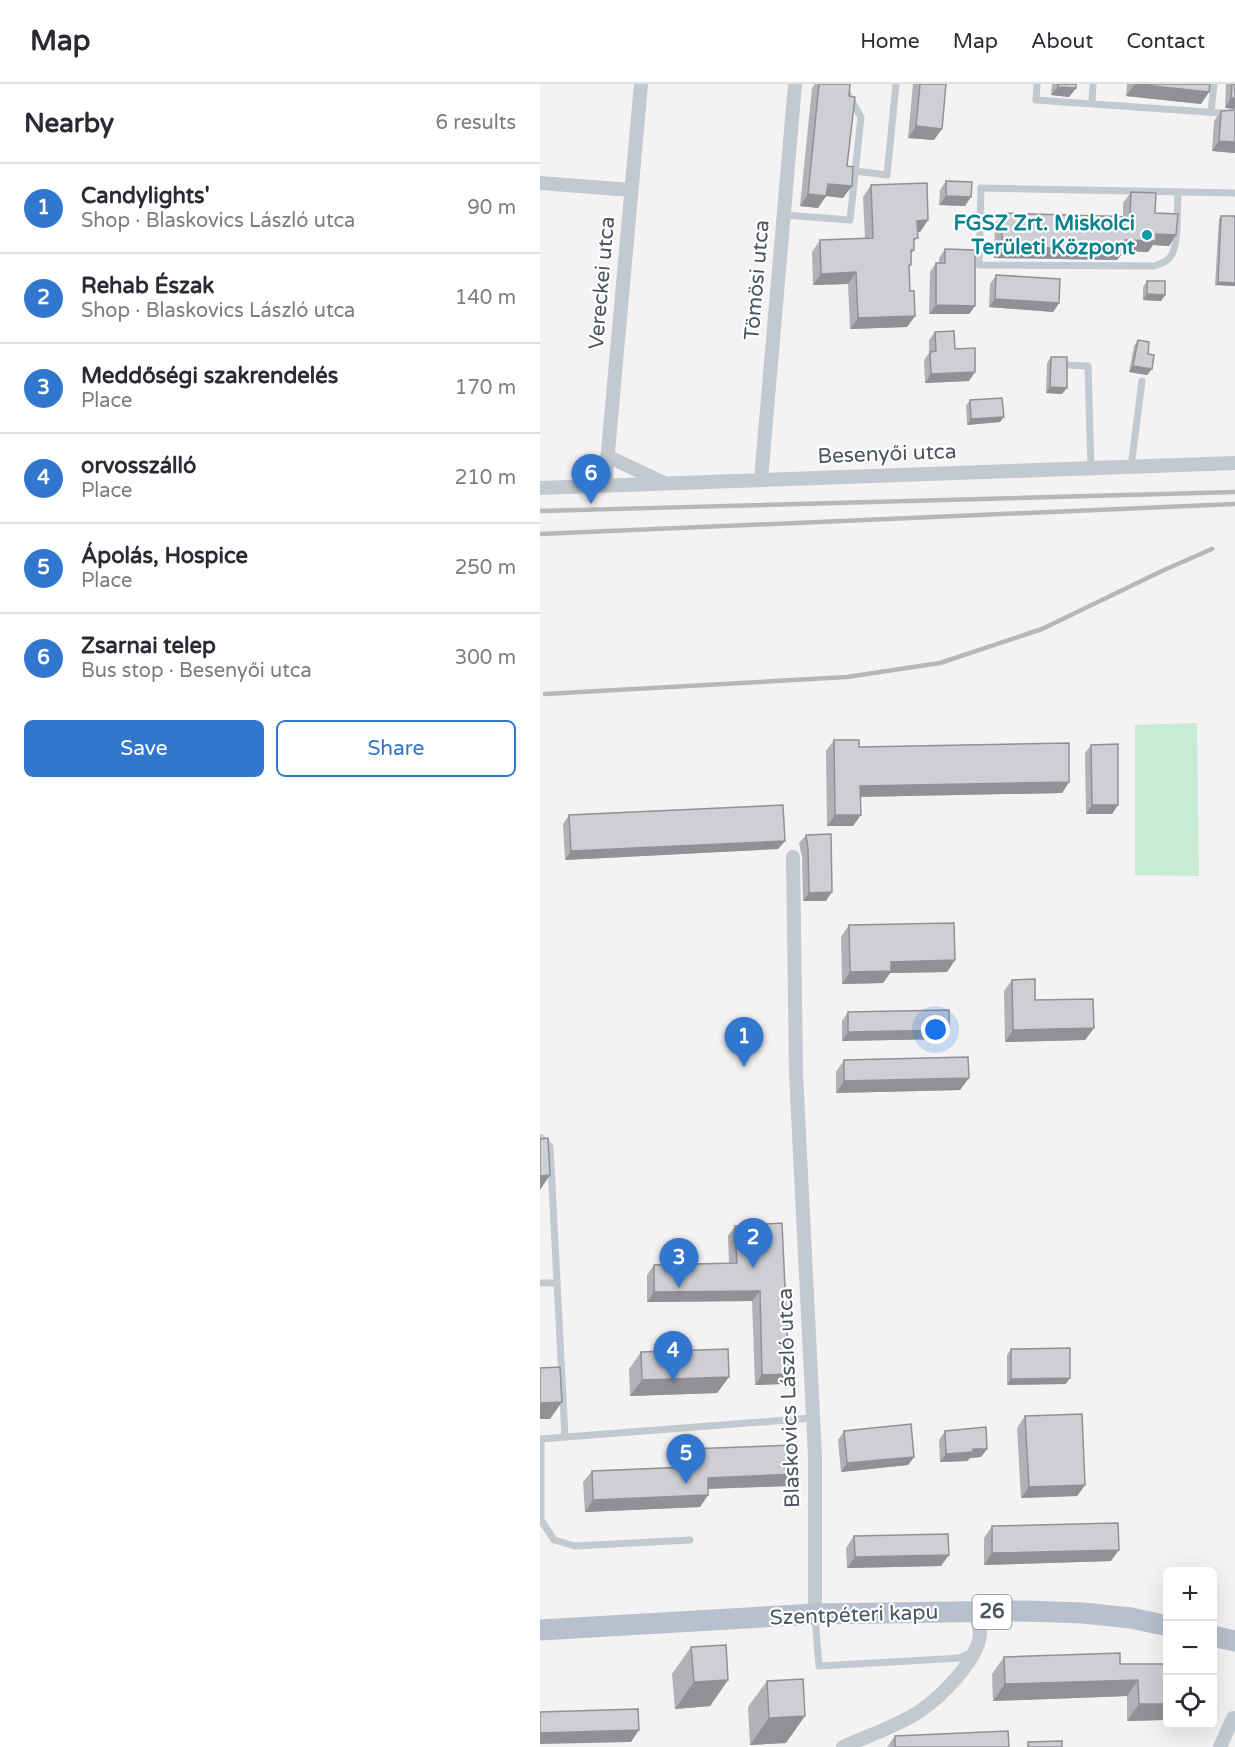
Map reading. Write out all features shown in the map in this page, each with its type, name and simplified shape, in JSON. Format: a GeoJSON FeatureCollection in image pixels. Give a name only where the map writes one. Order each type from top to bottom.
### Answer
{"type":"FeatureCollection","features":[{"type":"Feature","properties":{"kind":"main road","name":"Szentpéteri kapu"},"geometry":{"type":"LineString","coordinates":[[540,1630],[815,1614],[1025,1611],[1083,1612],[1131,1618],[1163,1625]]}},
{"type":"Feature","properties":{"kind":"main road"},"geometry":{"type":"LineString","coordinates":[[1217,1637],[1235,1641]]}},
{"type":"Feature","properties":{"kind":"street","name":"Vereckei utca"},"geometry":{"type":"LineString","coordinates":[[605,486],[641,84]]}},
{"type":"Feature","properties":{"kind":"street","name":"Tömösi utca"},"geometry":{"type":"LineString","coordinates":[[761,479],[795,84]]}},
{"type":"Feature","properties":{"kind":"street"},"geometry":{"type":"LineString","coordinates":[[540,183],[631,190]]}},
{"type":"Feature","properties":{"kind":"street"},"geometry":{"type":"LineString","coordinates":[[607,456],[664,483]]}},
{"type":"Feature","properties":{"kind":"street","name":"Besenyői utca"},"geometry":{"type":"LineString","coordinates":[[540,488],[1235,463]]}},
{"type":"Feature","properties":{"kind":"street","name":"Blaskovics László utca"},"geometry":{"type":"LineString","coordinates":[[793,856],[796,1073],[813,1418],[815,1614]]}},
{"type":"Feature","properties":{"kind":"street"},"geometry":{"type":"LineString","coordinates":[[843,1747],[919,1712],[951,1682],[975,1651],[980,1634],[976,1612]]}},
{"type":"Feature","properties":{"kind":"street"},"geometry":{"type":"LineString","coordinates":[[1220,1747],[1233,1718]]}},
{"type":"Feature","properties":{"kind":"lane"},"geometry":{"type":"LineString","coordinates":[[784,215],[850,220],[861,117],[842,84]]}},
{"type":"Feature","properties":{"kind":"lane"},"geometry":{"type":"LineString","coordinates":[[855,171],[887,175],[896,84]]}},
{"type":"Feature","properties":{"kind":"lane"},"geometry":{"type":"LineString","coordinates":[[1037,84],[1036,100],[1235,114]]}},
{"type":"Feature","properties":{"kind":"lane"},"geometry":{"type":"LineString","coordinates":[[1092,104],[1093,84]]}},
{"type":"Feature","properties":{"kind":"lane"},"geometry":{"type":"LineString","coordinates":[[1211,112],[1214,84]]}},
{"type":"Feature","properties":{"kind":"lane"},"geometry":{"type":"LineString","coordinates":[[1178,193],[1175,245],[1173,254],[1163,263],[1154,266],[979,265],[981,188],[1235,193]]}},
{"type":"Feature","properties":{"kind":"lane"},"geometry":{"type":"LineString","coordinates":[[1068,365],[1088,366],[1091,468]]}},
{"type":"Feature","properties":{"kind":"lane"},"geometry":{"type":"LineString","coordinates":[[1131,467],[1142,381]]}},
{"type":"Feature","properties":{"kind":"lane"},"geometry":{"type":"LineString","coordinates":[[540,1137],[550,1146],[565,1437]]}},
{"type":"Feature","properties":{"kind":"lane"},"geometry":{"type":"LineString","coordinates":[[540,1283],[557,1282]]}},
{"type":"Feature","properties":{"kind":"lane"},"geometry":{"type":"LineString","coordinates":[[690,1540],[575,1546],[554,1540],[541,1520],[541,1439],[813,1418]]}},
{"type":"Feature","properties":{"kind":"lane"},"geometry":{"type":"LineString","coordinates":[[815,1614],[819,1666],[959,1658],[975,1651]]}},
{"type":"Feature","properties":{"kind":"green space"},"geometry":{"type":"Polygon","coordinates":[[[1197,723],[1199,876],[1135,875],[1135,725],[1197,723]]]}},
{"type":"Feature","properties":{"kind":"building"},"geometry":{"type":"Polygon","coordinates":[[[819,84],[850,84],[849,96],[855,97],[847,166],[853,167],[852,186],[828,184],[826,196],[808,194],[819,84]]]}},
{"type":"Feature","properties":{"kind":"building"},"geometry":{"type":"Polygon","coordinates":[[[920,84],[946,84],[942,129],[916,126],[920,84]]]}},
{"type":"Feature","properties":{"kind":"building"},"geometry":{"type":"Polygon","coordinates":[[[1058,84],[1076,84],[1076,88],[1058,87],[1058,84]]]}},
{"type":"Feature","properties":{"kind":"building"},"geometry":{"type":"Polygon","coordinates":[[[1134,84],[1210,84],[1209,92],[1134,84]]]}},
{"type":"Feature","properties":{"kind":"building"},"geometry":{"type":"Polygon","coordinates":[[[1232,84],[1235,84],[1235,98],[1231,98],[1232,84]]]}},
{"type":"Feature","properties":{"kind":"building"},"geometry":{"type":"Polygon","coordinates":[[[1235,110],[1235,142],[1219,141],[1221,111],[1235,110]]]}},
{"type":"Feature","properties":{"kind":"building"},"geometry":{"type":"Polygon","coordinates":[[[946,181],[972,182],[971,197],[946,196],[946,181]]]}},
{"type":"Feature","properties":{"kind":"building"},"geometry":{"type":"Polygon","coordinates":[[[927,183],[928,220],[917,221],[918,238],[914,239],[914,250],[911,250],[911,265],[909,265],[910,291],[914,291],[915,316],[858,318],[856,272],[821,274],[820,240],[873,238],[871,185],[927,183]]]}},
{"type":"Feature","properties":{"kind":"building"},"geometry":{"type":"Polygon","coordinates":[[[1131,192],[1156,193],[1155,213],[1178,214],[1176,235],[1156,234],[1156,241],[1125,240],[1125,249],[1002,247],[1002,213],[1130,217],[1131,192]]]}},
{"type":"Feature","properties":{"kind":"building"},"geometry":{"type":"Polygon","coordinates":[[[1221,216],[1235,216],[1235,283],[1218,282],[1221,216]]]}},
{"type":"Feature","properties":{"kind":"building"},"geometry":{"type":"Polygon","coordinates":[[[945,249],[975,250],[975,306],[936,305],[936,263],[945,263],[945,249]]]}},
{"type":"Feature","properties":{"kind":"building"},"geometry":{"type":"Polygon","coordinates":[[[996,275],[1060,279],[1059,303],[995,299],[996,275]]]}},
{"type":"Feature","properties":{"kind":"building"},"geometry":{"type":"Polygon","coordinates":[[[1147,281],[1165,281],[1165,295],[1147,294],[1147,281]]]}},
{"type":"Feature","properties":{"kind":"building"},"geometry":{"type":"Polygon","coordinates":[[[954,331],[955,349],[975,348],[975,372],[931,374],[930,352],[936,351],[935,332],[954,331]]]}},
{"type":"Feature","properties":{"kind":"building"},"geometry":{"type":"Polygon","coordinates":[[[1138,340],[1149,342],[1148,354],[1154,355],[1152,369],[1133,366],[1138,340]]]}},
{"type":"Feature","properties":{"kind":"building"},"geometry":{"type":"Polygon","coordinates":[[[1051,357],[1067,357],[1067,388],[1050,387],[1051,357]]]}},
{"type":"Feature","properties":{"kind":"building"},"geometry":{"type":"Polygon","coordinates":[[[1002,398],[1004,417],[971,419],[970,400],[1002,398]]]}},
{"type":"Feature","properties":{"kind":"building"},"geometry":{"type":"Polygon","coordinates":[[[834,740],[859,740],[859,747],[1069,743],[1069,782],[860,786],[861,815],[835,815],[834,740]]]}},
{"type":"Feature","properties":{"kind":"building"},"geometry":{"type":"Polygon","coordinates":[[[1118,744],[1118,805],[1092,805],[1091,745],[1118,744]]]}},
{"type":"Feature","properties":{"kind":"building"},"geometry":{"type":"Polygon","coordinates":[[[783,805],[785,841],[571,851],[569,815],[783,805]]]}},
{"type":"Feature","properties":{"kind":"building"},"geometry":{"type":"Polygon","coordinates":[[[831,834],[832,892],[809,893],[806,835],[831,834]]]}},
{"type":"Feature","properties":{"kind":"building"},"geometry":{"type":"Polygon","coordinates":[[[954,923],[955,960],[891,962],[891,971],[850,972],[849,925],[954,923]]]}},
{"type":"Feature","properties":{"kind":"building"},"geometry":{"type":"Polygon","coordinates":[[[1035,979],[1035,1000],[1093,999],[1094,1028],[1013,1030],[1012,980],[1035,979]]]}},
{"type":"Feature","properties":{"kind":"building"},"geometry":{"type":"Polygon","coordinates":[[[949,1010],[949,1030],[848,1032],[848,1012],[949,1010]]]}},
{"type":"Feature","properties":{"kind":"building"},"geometry":{"type":"Polygon","coordinates":[[[968,1057],[969,1078],[844,1081],[844,1060],[968,1057]]]}},
{"type":"Feature","properties":{"kind":"building"},"geometry":{"type":"Polygon","coordinates":[[[548,1138],[550,1175],[540,1176],[540,1139],[548,1138]]]}},
{"type":"Feature","properties":{"kind":"building"},"geometry":{"type":"Polygon","coordinates":[[[782,1223],[789,1374],[762,1375],[760,1291],[654,1292],[654,1265],[737,1263],[735,1226],[782,1223]]]}},
{"type":"Feature","properties":{"kind":"building"},"geometry":{"type":"Polygon","coordinates":[[[1070,1348],[1070,1378],[1011,1379],[1011,1349],[1070,1348]]]}},
{"type":"Feature","properties":{"kind":"building"},"geometry":{"type":"Polygon","coordinates":[[[728,1349],[729,1377],[642,1380],[641,1352],[728,1349]]]}},
{"type":"Feature","properties":{"kind":"building"},"geometry":{"type":"Polygon","coordinates":[[[560,1367],[562,1402],[540,1403],[540,1368],[560,1367]]]}},
{"type":"Feature","properties":{"kind":"building"},"geometry":{"type":"Polygon","coordinates":[[[1082,1414],[1085,1485],[1029,1487],[1025,1416],[1082,1414]]]}},
{"type":"Feature","properties":{"kind":"building"},"geometry":{"type":"Polygon","coordinates":[[[911,1424],[914,1457],[847,1463],[844,1431],[911,1424]]]}},
{"type":"Feature","properties":{"kind":"building"},"geometry":{"type":"Polygon","coordinates":[[[986,1427],[987,1449],[946,1454],[945,1431],[986,1427]]]}},
{"type":"Feature","properties":{"kind":"building"},"geometry":{"type":"Polygon","coordinates":[[[795,1445],[796,1474],[708,1478],[708,1495],[593,1500],[592,1471],[688,1467],[688,1449],[795,1445]]]}},
{"type":"Feature","properties":{"kind":"building"},"geometry":{"type":"Polygon","coordinates":[[[1118,1523],[1119,1550],[992,1553],[992,1526],[1118,1523]]]}},
{"type":"Feature","properties":{"kind":"building"},"geometry":{"type":"Polygon","coordinates":[[[948,1534],[949,1555],[855,1557],[854,1536],[948,1534]]]}},
{"type":"Feature","properties":{"kind":"building"},"geometry":{"type":"Polygon","coordinates":[[[726,1645],[728,1680],[694,1682],[691,1647],[726,1645]]]}},
{"type":"Feature","properties":{"kind":"building"},"geometry":{"type":"Polygon","coordinates":[[[1120,1653],[1120,1664],[1163,1664],[1163,1704],[1139,1704],[1138,1680],[1005,1684],[1004,1657],[1120,1653]]]}},
{"type":"Feature","properties":{"kind":"building"},"geometry":{"type":"Polygon","coordinates":[[[803,1679],[805,1716],[769,1718],[767,1681],[803,1679]]]}},
{"type":"Feature","properties":{"kind":"building"},"geometry":{"type":"Polygon","coordinates":[[[638,1709],[639,1730],[540,1733],[540,1712],[638,1709]]]}},
{"type":"Feature","properties":{"kind":"building"},"geometry":{"type":"Polygon","coordinates":[[[1008,1731],[1009,1747],[895,1747],[895,1736],[1008,1731]]]}},
{"type":"Feature","properties":{"kind":"building"},"geometry":{"type":"Polygon","coordinates":[[[1062,1741],[1062,1747],[1028,1747],[1028,1742],[1062,1741]]]}},
{"type":"Feature","properties":{"kind":"railway"},"geometry":{"type":"LineString","coordinates":[[540,511],[1235,492]]}},
{"type":"Feature","properties":{"kind":"railway"},"geometry":{"type":"LineString","coordinates":[[540,534],[1235,504]]}},
{"type":"Feature","properties":{"kind":"railway"},"geometry":{"type":"LineString","coordinates":[[545,694],[847,677],[940,663],[1042,629],[1212,549]]}},
{"type":"Feature","properties":{"kind":"place","name":"FGSZ Zrt. Miskolci Területi Központ"},"geometry":{"type":"Point","coordinates":[1147,235]}},
{"type":"Feature","properties":{"kind":"place","name":"Zsarnai telep"},"geometry":{"type":"Point","coordinates":[591,504]}},
{"type":"Feature","properties":{"kind":"place","name":"Candylights'"},"geometry":{"type":"Point","coordinates":[744,1067]}},
{"type":"Feature","properties":{"kind":"place","name":"Rehab Észak"},"geometry":{"type":"Point","coordinates":[753,1268]}},
{"type":"Feature","properties":{"kind":"place","name":"Meddőségi szakrendelés"},"geometry":{"type":"Point","coordinates":[679,1288]}},
{"type":"Feature","properties":{"kind":"place","name":"orvosszálló"},"geometry":{"type":"Point","coordinates":[673,1381]}},
{"type":"Feature","properties":{"kind":"place","name":"Ápolás, Hospice"},"geometry":{"type":"Point","coordinates":[686,1484]}}]}
